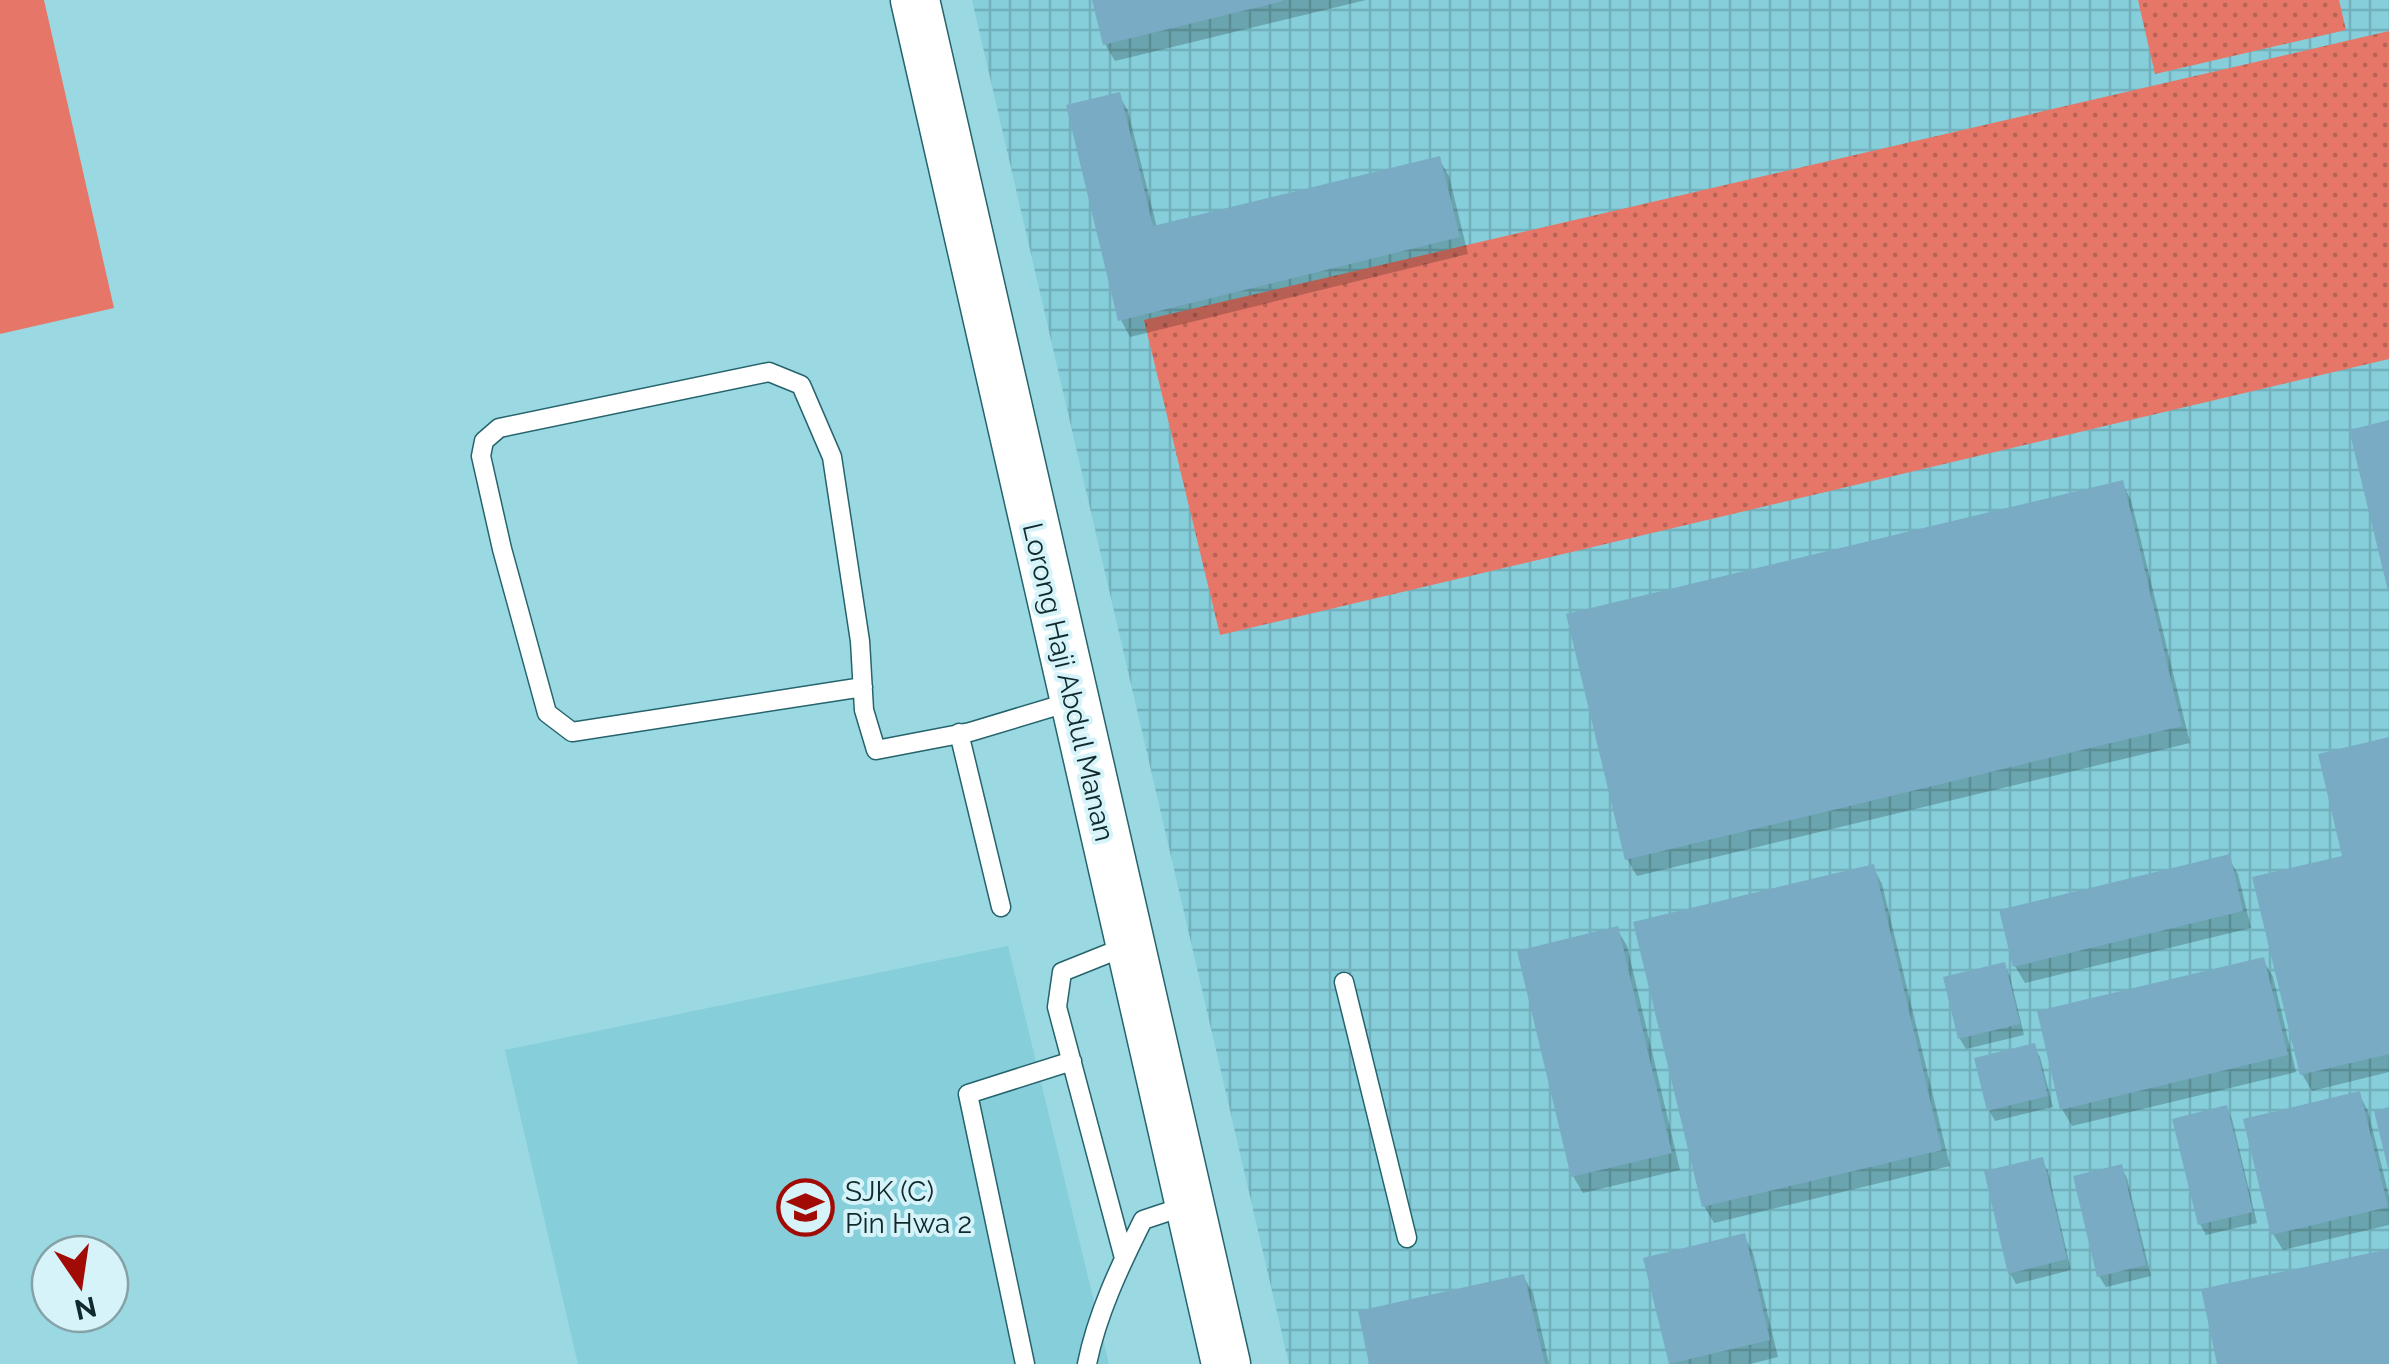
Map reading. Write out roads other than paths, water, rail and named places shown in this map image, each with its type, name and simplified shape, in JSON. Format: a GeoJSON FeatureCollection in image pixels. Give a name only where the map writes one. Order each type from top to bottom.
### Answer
{"type":"FeatureCollection","features":[{"type":"Feature","properties":{"kind":"street","name":"Lorong Haji Abdul Manan"},"geometry":{"type":"LineString","coordinates":[[914,0],[1226,1364]]}},
{"type":"Feature","properties":{"kind":"lane"},"geometry":{"type":"LineString","coordinates":[[862,687],[572,732],[547,714],[502,549],[481,456],[484,441],[499,428],[769,372],[801,385],[832,457],[860,641],[864,710],[876,750],[959,734],[1063,704],[1069,680]]}},
{"type":"Feature","properties":{"kind":"lane"},"geometry":{"type":"LineString","coordinates":[[959,734],[1001,907]]}},
{"type":"Feature","properties":{"kind":"lane"},"geometry":{"type":"LineString","coordinates":[[1124,1258],[1057,1007],[1062,972],[1129,945]]}},
{"type":"Feature","properties":{"kind":"lane"},"geometry":{"type":"LineString","coordinates":[[1344,982],[1407,1238]]}},
{"type":"Feature","properties":{"kind":"lane"},"geometry":{"type":"LineString","coordinates":[[1024,1364],[968,1094],[1072,1061]]}},
{"type":"Feature","properties":{"kind":"lane"},"geometry":{"type":"LineString","coordinates":[[1087,1364],[1091,1342],[1143,1220],[1188,1205]]}},
{"type":"Feature","properties":{"kind":"place","name":"SJK (C) Pin Hwa 2"},"geometry":{"type":"Point","coordinates":[806,1207]}}]}
